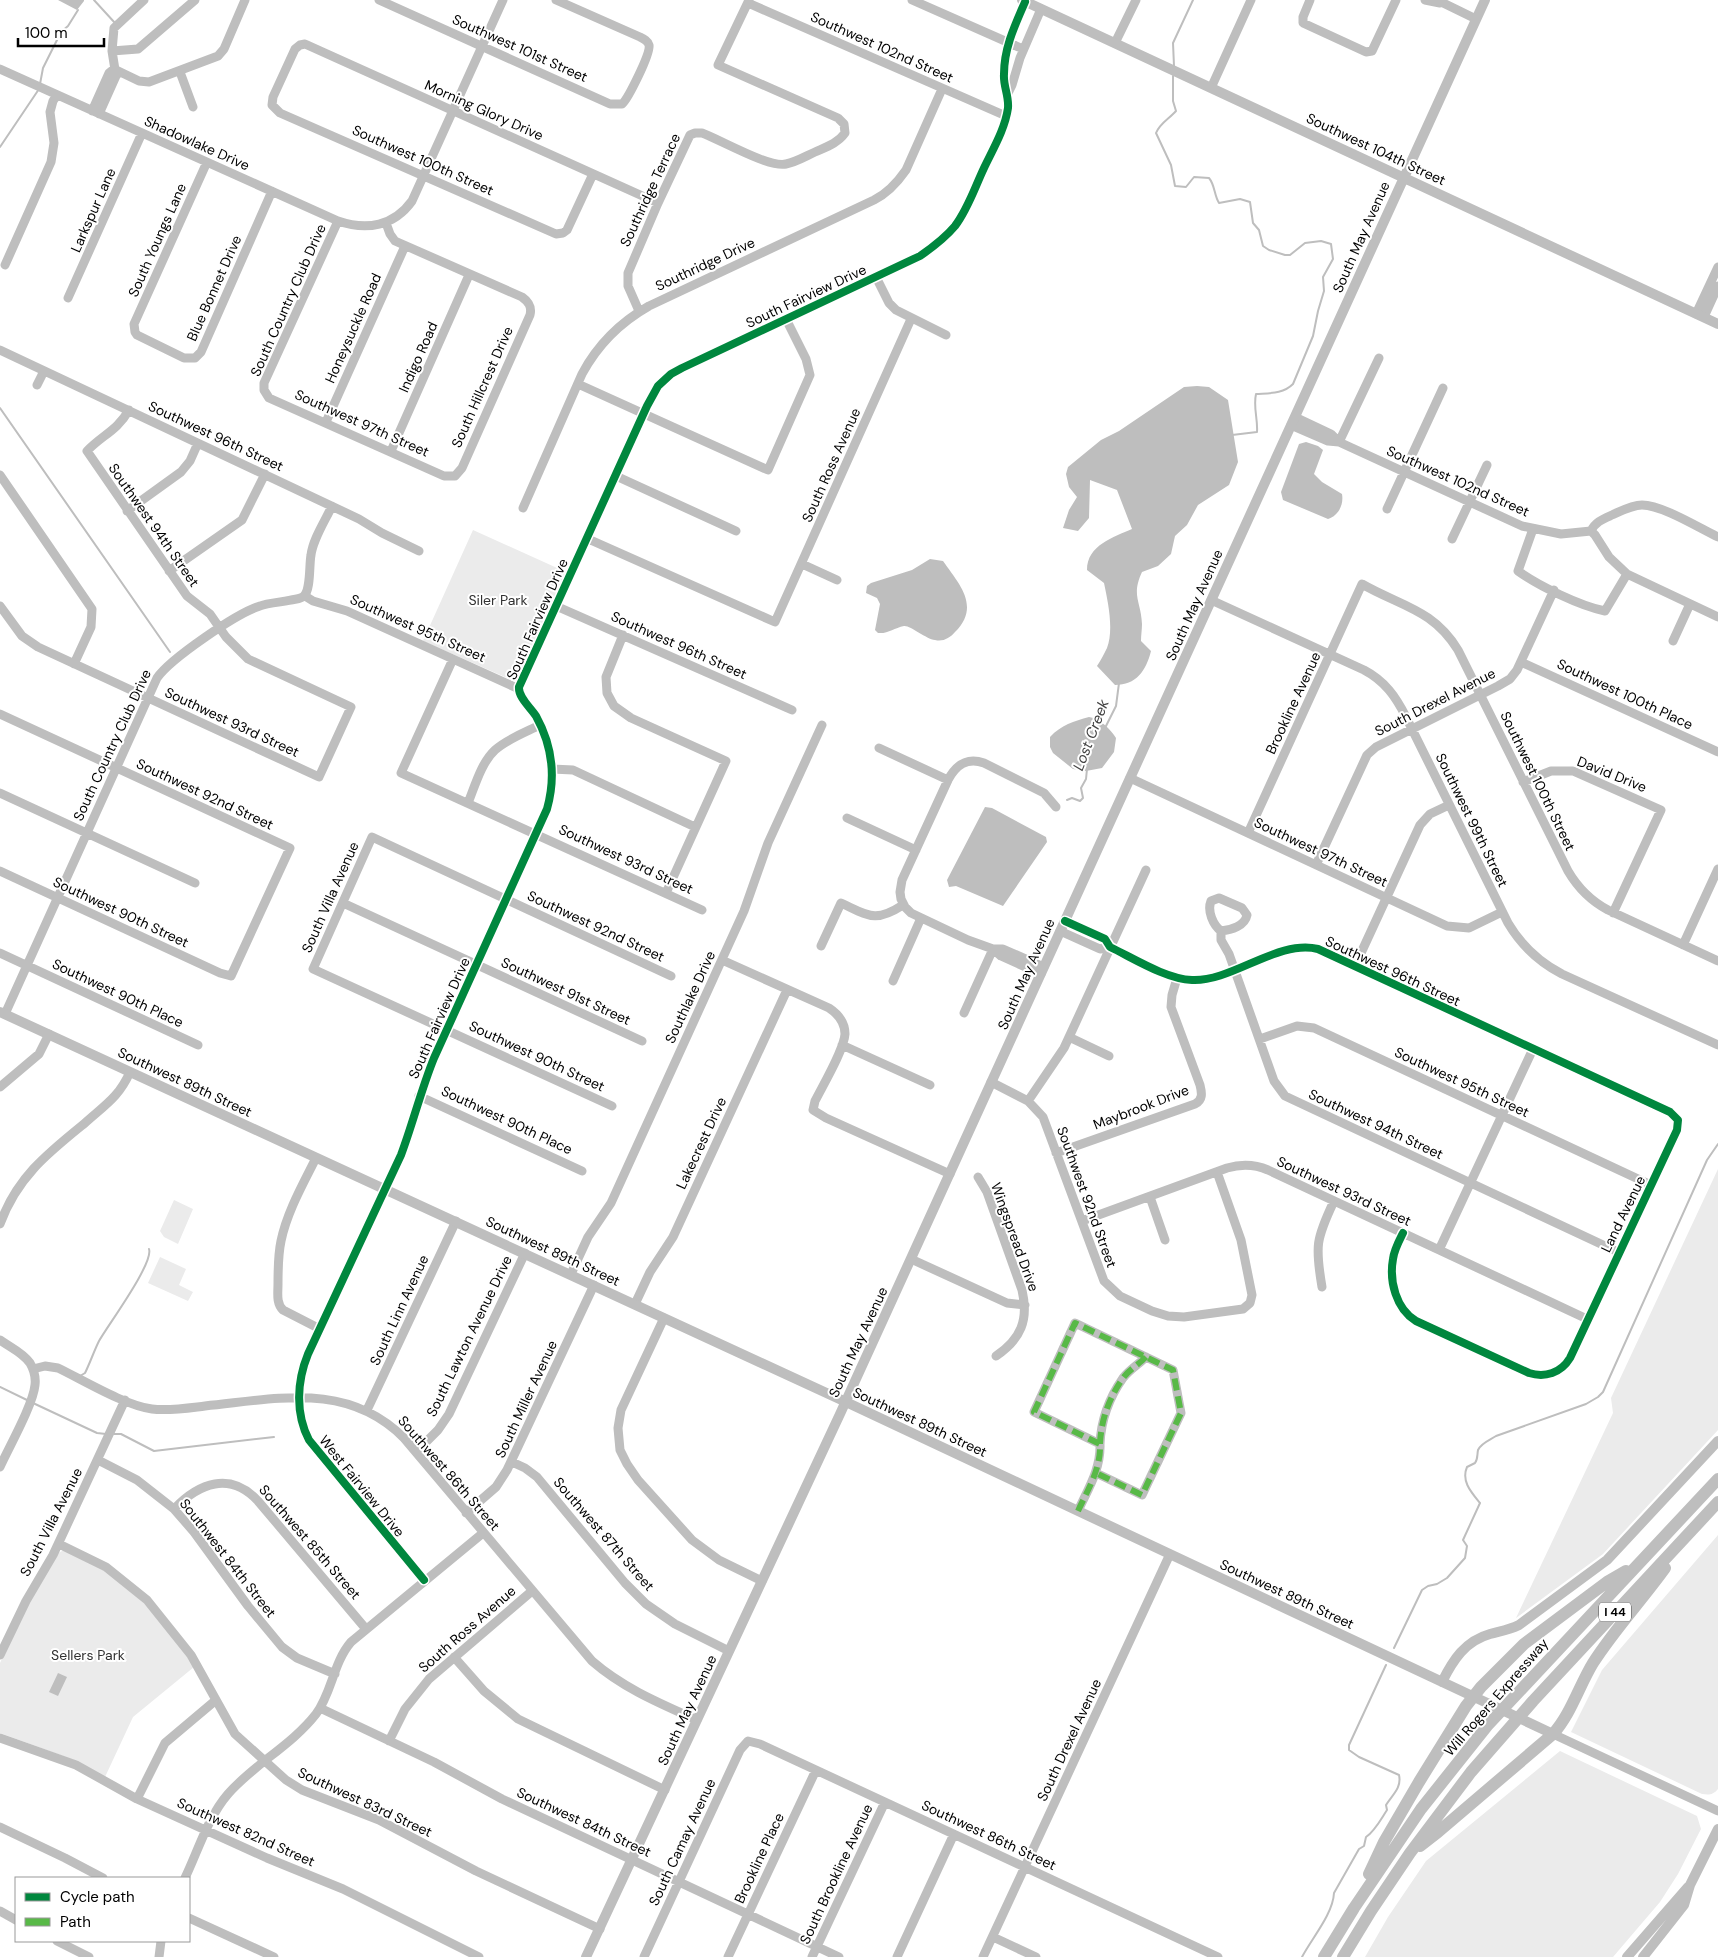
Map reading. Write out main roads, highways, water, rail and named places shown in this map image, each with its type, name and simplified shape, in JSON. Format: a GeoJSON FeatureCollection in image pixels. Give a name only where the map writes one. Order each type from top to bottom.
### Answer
{"type":"FeatureCollection","features":[{"type":"Feature","properties":{"kind":"highway","name":"Will Rogers Expressway"},"geometry":{"type":"LineString","coordinates":[[1324,1957],[1354,1908],[1421,1809],[1487,1726],[1718,1479]]}},
{"type":"Feature","properties":{"kind":"highway","name":"Will Rogers Expressway"},"geometry":{"type":"LineString","coordinates":[[1343,1957],[1410,1853],[1503,1733],[1718,1502]]}},
{"type":"Feature","properties":{"kind":"highway"},"geometry":{"type":"LineString","coordinates":[[1410,1853],[1438,1832],[1553,1734],[1560,1726],[1579,1687],[1599,1654],[1698,1524]]}},
{"type":"Feature","properties":{"kind":"highway"},"geometry":{"type":"LineString","coordinates":[[1354,1908],[1384,1842],[1439,1749],[1474,1696],[1524,1644],[1607,1582],[1637,1565]]}},
{"type":"Feature","properties":{"kind":"main road","name":"South May Avenue"},"geometry":{"type":"LineString","coordinates":[[586,1957],[846,1402],[1403,178],[1486,0]]}},
{"type":"Feature","properties":{"kind":"main road","name":"Southwest 104th Street"},"geometry":{"type":"LineString","coordinates":[[1023,1],[1718,324]]}},
{"type":"Feature","properties":{"kind":"main road","name":"Southwest 89th Street"},"geometry":{"type":"LineString","coordinates":[[2,1013],[571,1274],[1553,1734]]}},
{"type":"Feature","properties":{"kind":"main road"},"geometry":{"type":"LineString","coordinates":[[1442,1682],[1453,1660],[1468,1644],[1479,1638],[1511,1630],[1607,1560],[1718,1441]]}},
{"type":"Feature","properties":{"kind":"main road"},"geometry":{"type":"LineString","coordinates":[[1643,1957],[1684,1905],[1690,1885],[1718,1829]]}},
{"type":"Feature","properties":{"kind":"main road"},"geometry":{"type":"LineString","coordinates":[[1627,1957],[1690,1885]]}},
{"type":"Feature","properties":{"kind":"water"},"geometry":{"type":"Polygon","coordinates":[[[58,0],[84,0],[84,1],[77,10],[58,0]]]}},
{"type":"Feature","properties":{"kind":"water"},"geometry":{"type":"Polygon","coordinates":[[[1184,387],[1209,387],[1228,400],[1238,462],[1229,485],[1198,505],[1187,525],[1175,536],[1171,554],[1158,566],[1142,572],[1137,587],[1142,624],[1141,641],[1151,651],[1146,665],[1139,676],[1129,682],[1115,685],[1097,666],[1107,648],[1110,633],[1110,616],[1104,583],[1087,570],[1088,561],[1096,548],[1132,529],[1117,490],[1090,480],[1089,518],[1078,531],[1063,528],[1069,510],[1077,497],[1069,487],[1066,474],[1068,467],[1101,440],[1119,431],[1184,387]]]}},
{"type":"Feature","properties":{"kind":"water"},"geometry":{"type":"Polygon","coordinates":[[[1306,442],[1323,450],[1314,474],[1322,482],[1342,494],[1340,510],[1332,518],[1328,519],[1283,500],[1281,492],[1299,444],[1306,442]]]}},
{"type":"Feature","properties":{"kind":"water"},"geometry":{"type":"Polygon","coordinates":[[[930,559],[943,561],[961,587],[967,604],[963,622],[951,636],[941,640],[931,639],[907,626],[885,633],[878,633],[875,630],[880,604],[877,598],[866,593],[867,586],[912,570],[930,559]]]}},
{"type":"Feature","properties":{"kind":"water"},"geometry":{"type":"Polygon","coordinates":[[[1089,717],[1101,722],[1114,735],[1116,738],[1114,752],[1102,768],[1086,771],[1073,769],[1053,753],[1050,747],[1050,737],[1068,724],[1089,717]]]}},
{"type":"Feature","properties":{"kind":"water"},"geometry":{"type":"Polygon","coordinates":[[[985,807],[992,808],[1046,837],[1047,842],[1003,906],[956,886],[949,887],[947,880],[985,807]]]}},
{"type":"Feature","properties":{"kind":"water"},"geometry":{"type":"Polygon","coordinates":[[[58,1673],[67,1677],[58,1696],[49,1692],[58,1673]]]}},
{"type":"Feature","properties":{"kind":"waterway"},"geometry":{"type":"LineString","coordinates":[[94,0],[115,23]]}},
{"type":"Feature","properties":{"kind":"waterway","name":"Lost Creek"},"geometry":{"type":"LineString","coordinates":[[1174,66],[1173,43],[1193,0]]}},
{"type":"Feature","properties":{"kind":"waterway"},"geometry":{"type":"LineString","coordinates":[[40,84],[43,68],[61,32],[68,26],[78,10]]}},
{"type":"Feature","properties":{"kind":"waterway","name":"Lost Creek"},"geometry":{"type":"LineString","coordinates":[[1173,76],[1173,101],[1176,111],[1162,124],[1156,133],[1171,165],[1175,186],[1186,187],[1194,177],[1209,178],[1219,203],[1240,199],[1250,202],[1253,223],[1259,230],[1263,246],[1269,250],[1290,255],[1305,243],[1321,241],[1331,244],[1333,259],[1323,277],[1324,291],[1313,336],[1293,384],[1285,390],[1256,394],[1257,432],[1232,435]]}},
{"type":"Feature","properties":{"kind":"waterway"},"geometry":{"type":"LineString","coordinates":[[0,147],[39,89]]}},
{"type":"Feature","properties":{"kind":"waterway"},"geometry":{"type":"LineString","coordinates":[[0,408],[170,652]]}},
{"type":"Feature","properties":{"kind":"waterway","name":"Lost Creek"},"geometry":{"type":"LineString","coordinates":[[1105,728],[1116,706],[1119,683]]}},
{"type":"Feature","properties":{"kind":"waterway","name":"Lost Creek"},"geometry":{"type":"LineString","coordinates":[[1067,800],[1072,798],[1080,801],[1083,798],[1081,788],[1086,779],[1087,769]]}},
{"type":"Feature","properties":{"kind":"waterway"},"geometry":{"type":"LineString","coordinates":[[1394,1648],[1422,1590],[1447,1578],[1465,1558],[1467,1546],[1463,1540],[1480,1503],[1466,1482],[1465,1472],[1467,1467],[1475,1463],[1479,1448],[1496,1436],[1586,1404],[1603,1392],[1707,1160],[1718,1144]]}},
{"type":"Feature","properties":{"kind":"waterway"},"geometry":{"type":"LineString","coordinates":[[80,1376],[85,1373],[99,1341],[138,1280],[149,1256],[149,1249]]}},
{"type":"Feature","properties":{"kind":"waterway"},"geometry":{"type":"LineString","coordinates":[[0,1387],[29,1401]]}},
{"type":"Feature","properties":{"kind":"waterway"},"geometry":{"type":"LineString","coordinates":[[33,1403],[97,1433],[106,1434]]}},
{"type":"Feature","properties":{"kind":"waterway"},"geometry":{"type":"LineString","coordinates":[[114,1434],[121,1434],[154,1451],[274,1437]]}},
{"type":"Feature","properties":{"kind":"waterway"},"geometry":{"type":"LineString","coordinates":[[1302,1957],[1326,1917],[1333,1901],[1334,1893],[1359,1849],[1364,1846],[1366,1837],[1375,1828],[1387,1810],[1386,1805],[1399,1784],[1399,1775],[1359,1757],[1349,1750],[1349,1745],[1386,1665]]}},
{"type":"Feature","properties":{"kind":"park label","name":"Siler Park"},"geometry":{"type":"Point","coordinates":[498,600]}},
{"type":"Feature","properties":{"kind":"park label","name":"Sellers Park"},"geometry":{"type":"Point","coordinates":[88,1655]}}]}
